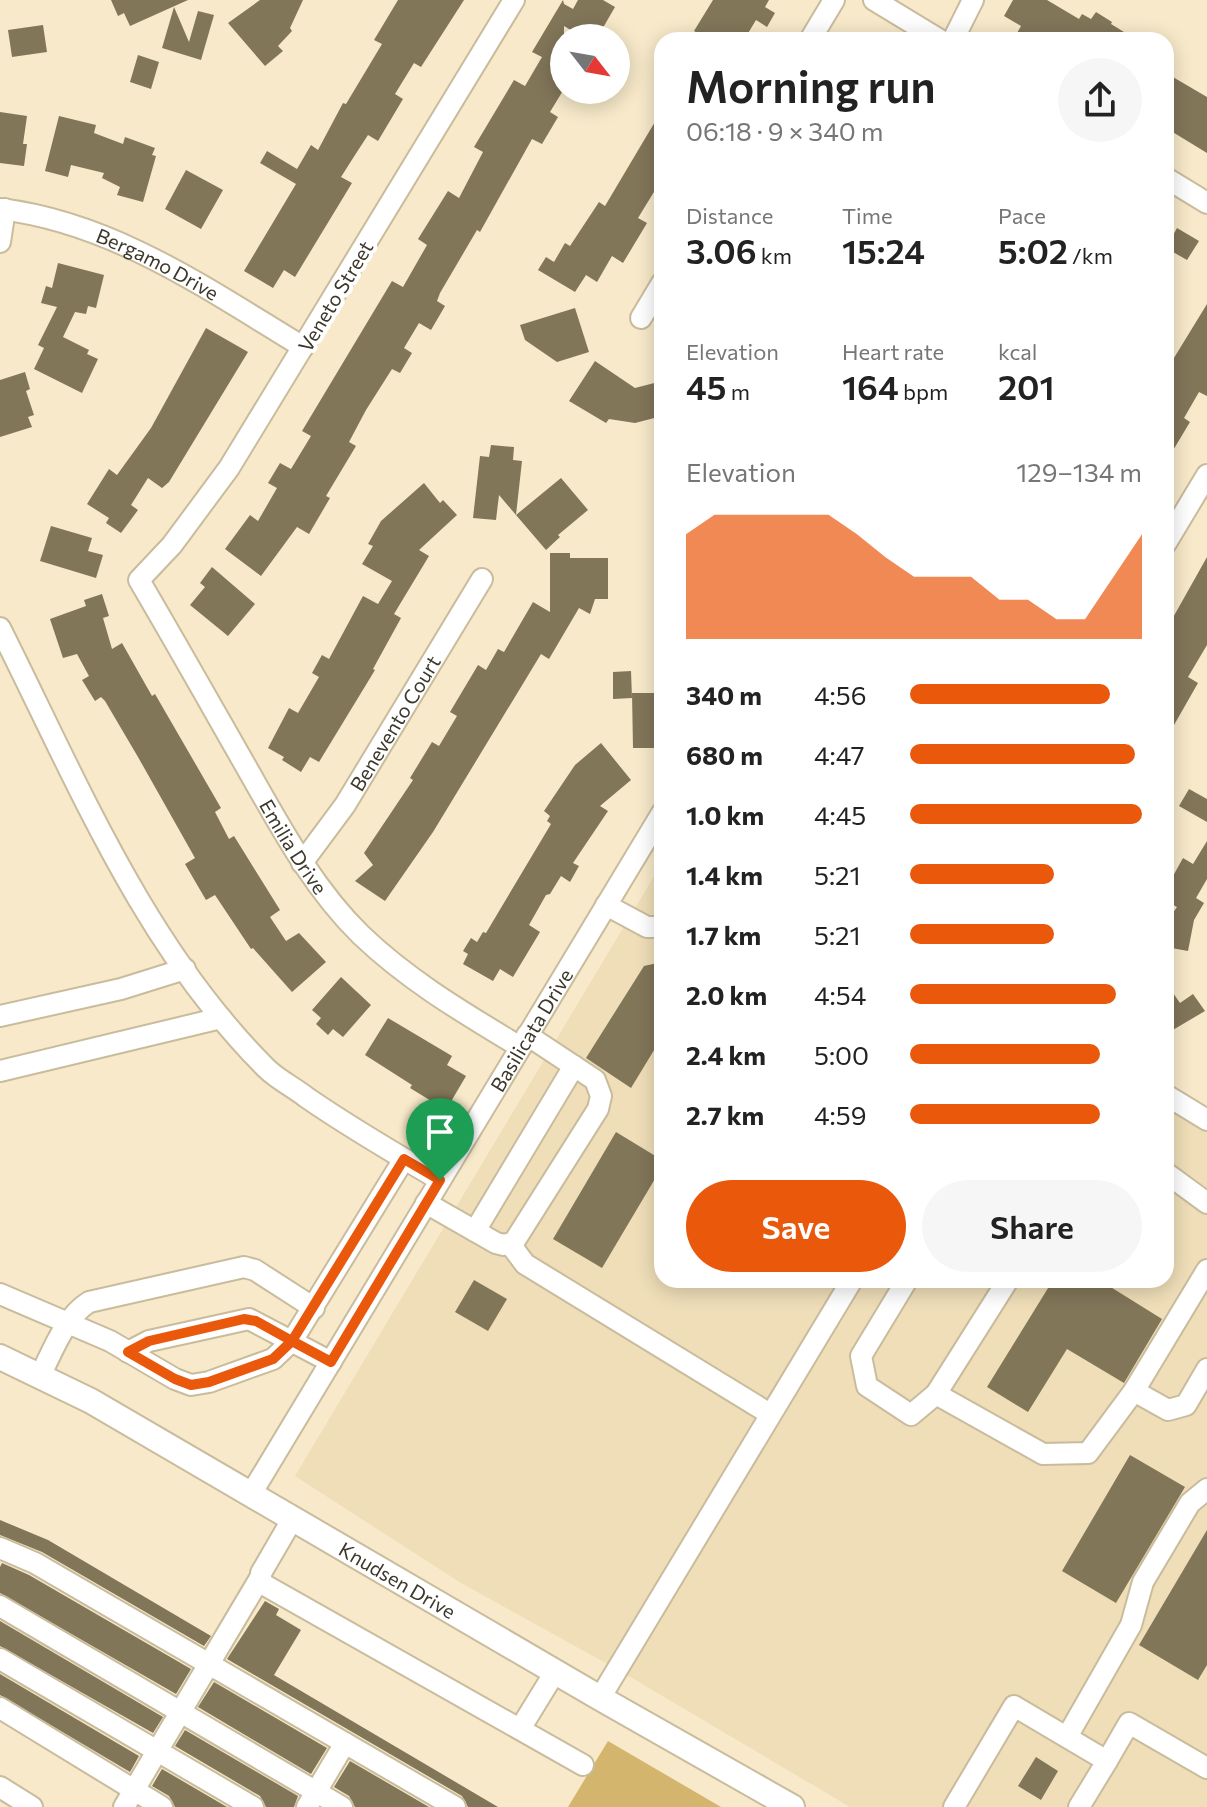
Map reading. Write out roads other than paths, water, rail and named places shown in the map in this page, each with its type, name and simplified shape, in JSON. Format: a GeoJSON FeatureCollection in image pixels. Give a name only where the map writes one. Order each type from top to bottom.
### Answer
{"type":"FeatureCollection","features":[{"type":"Feature","properties":{"kind":"main road","name":"Knudsen Drive"},"geometry":{"type":"LineString","coordinates":[[0,1357],[91,1401],[792,1807]]}},
{"type":"Feature","properties":{"kind":"street","name":"Veneto Street"},"geometry":{"type":"LineString","coordinates":[[139,580],[201,509],[229,468],[514,0]]}},
{"type":"Feature","properties":{"kind":"street"},"geometry":{"type":"LineString","coordinates":[[815,32],[834,0]]}},
{"type":"Feature","properties":{"kind":"street"},"geometry":{"type":"LineString","coordinates":[[874,0],[927,32]]}},
{"type":"Feature","properties":{"kind":"street"},"geometry":{"type":"LineString","coordinates":[[957,32],[973,0]]}},
{"type":"Feature","properties":{"kind":"street"},"geometry":{"type":"LineString","coordinates":[[1174,183],[1207,203]]}},
{"type":"Feature","properties":{"kind":"street","name":"Bergamo Drive"},"geometry":{"type":"LineString","coordinates":[[2,209],[48,217],[131,247],[167,265],[303,347]]}},
{"type":"Feature","properties":{"kind":"street"},"geometry":{"type":"LineString","coordinates":[[0,242],[2,209]]}},
{"type":"Feature","properties":{"kind":"street"},"geometry":{"type":"LineString","coordinates":[[641,318],[654,296]]}},
{"type":"Feature","properties":{"kind":"street"},"geometry":{"type":"LineString","coordinates":[[1174,530],[1207,475]]}},
{"type":"Feature","properties":{"kind":"street","name":"Benevento Court"},"geometry":{"type":"LineString","coordinates":[[302,863],[345,805],[482,579]]}},
{"type":"Feature","properties":{"kind":"street","name":"Emilia Drive"},"geometry":{"type":"LineString","coordinates":[[139,580],[302,863],[359,933],[436,996],[574,1066],[597,1082],[601,1096],[598,1109],[518,1239],[510,1244]]}},
{"type":"Feature","properties":{"kind":"street"},"geometry":{"type":"LineString","coordinates":[[0,628],[85,805],[151,922],[221,1018],[268,1070],[349,1127],[440,1180]]}},
{"type":"Feature","properties":{"kind":"street","name":"Basilicata Drive"},"geometry":{"type":"LineString","coordinates":[[251,1494],[654,826]]}},
{"type":"Feature","properties":{"kind":"street"},"geometry":{"type":"LineString","coordinates":[[606,905],[647,927],[654,927]]}},
{"type":"Feature","properties":{"kind":"street"},"geometry":{"type":"LineString","coordinates":[[0,1016],[121,989],[185,969]]}},
{"type":"Feature","properties":{"kind":"street"},"geometry":{"type":"LineString","coordinates":[[0,1071],[221,1018]]}},
{"type":"Feature","properties":{"kind":"street"},"geometry":{"type":"LineString","coordinates":[[475,1231],[574,1066]]}},
{"type":"Feature","properties":{"kind":"street"},"geometry":{"type":"LineString","coordinates":[[1174,1100],[1207,1120]]}},
{"type":"Feature","properties":{"kind":"street"},"geometry":{"type":"LineString","coordinates":[[0,1294],[128,1352],[175,1379],[191,1385],[209,1382],[273,1359],[292,1341],[404,1159]]}},
{"type":"Feature","properties":{"kind":"street"},"geometry":{"type":"LineString","coordinates":[[1174,1179],[1207,1203]]}},
{"type":"Feature","properties":{"kind":"street"},"geometry":{"type":"LineString","coordinates":[[426,1203],[496,1243],[510,1244],[525,1264],[770,1414]]}},
{"type":"Feature","properties":{"kind":"street"},"geometry":{"type":"LineString","coordinates":[[40,1376],[68,1323],[89,1302],[244,1267],[255,1270],[314,1308]]}},
{"type":"Feature","properties":{"kind":"street"},"geometry":{"type":"LineString","coordinates":[[936,1394],[1043,1454],[1088,1453],[1134,1391],[1207,1270]]}},
{"type":"Feature","properties":{"kind":"street"},"geometry":{"type":"LineString","coordinates":[[600,1698],[847,1288]]}},
{"type":"Feature","properties":{"kind":"street"},"geometry":{"type":"LineString","coordinates":[[902,1288],[861,1356],[867,1386],[911,1415],[936,1394],[1003,1288]]}},
{"type":"Feature","properties":{"kind":"street"},"geometry":{"type":"LineString","coordinates":[[128,1352],[149,1341],[244,1319],[256,1321],[331,1362]]}},
{"type":"Feature","properties":{"kind":"street"},"geometry":{"type":"LineString","coordinates":[[1134,1391],[1168,1410],[1186,1405],[1207,1369]]}},
{"type":"Feature","properties":{"kind":"street"},"geometry":{"type":"LineString","coordinates":[[1067,1737],[1131,1625],[1143,1582],[1190,1503],[1207,1489]]}},
{"type":"Feature","properties":{"kind":"street"},"geometry":{"type":"LineString","coordinates":[[129,1798],[293,1518]]}},
{"type":"Feature","properties":{"kind":"street"},"geometry":{"type":"LineString","coordinates":[[0,1548],[35,1563],[455,1807]]}},
{"type":"Feature","properties":{"kind":"street"},"geometry":{"type":"LineString","coordinates":[[260,1578],[265,1585],[583,1765]]}},
{"type":"Feature","properties":{"kind":"street"},"geometry":{"type":"LineString","coordinates":[[0,1606],[181,1712],[311,1799],[342,1807]]}},
{"type":"Feature","properties":{"kind":"street"},"geometry":{"type":"LineString","coordinates":[[0,1659],[253,1807]]}},
{"type":"Feature","properties":{"kind":"street"},"geometry":{"type":"LineString","coordinates":[[520,1729],[555,1672]]}},
{"type":"Feature","properties":{"kind":"street"},"geometry":{"type":"LineString","coordinates":[[954,1807],[1014,1706],[1107,1761]]}},
{"type":"Feature","properties":{"kind":"street"},"geometry":{"type":"LineString","coordinates":[[0,1708],[129,1798],[162,1807]]}},
{"type":"Feature","properties":{"kind":"street"},"geometry":{"type":"LineString","coordinates":[[1079,1807],[1129,1723],[1207,1768]]}},
{"type":"Feature","properties":{"kind":"street"},"geometry":{"type":"LineString","coordinates":[[311,1799],[345,1743]]}},
{"type":"Feature","properties":{"kind":"street"},"geometry":{"type":"LineString","coordinates":[[0,1787],[32,1807]]}}]}
